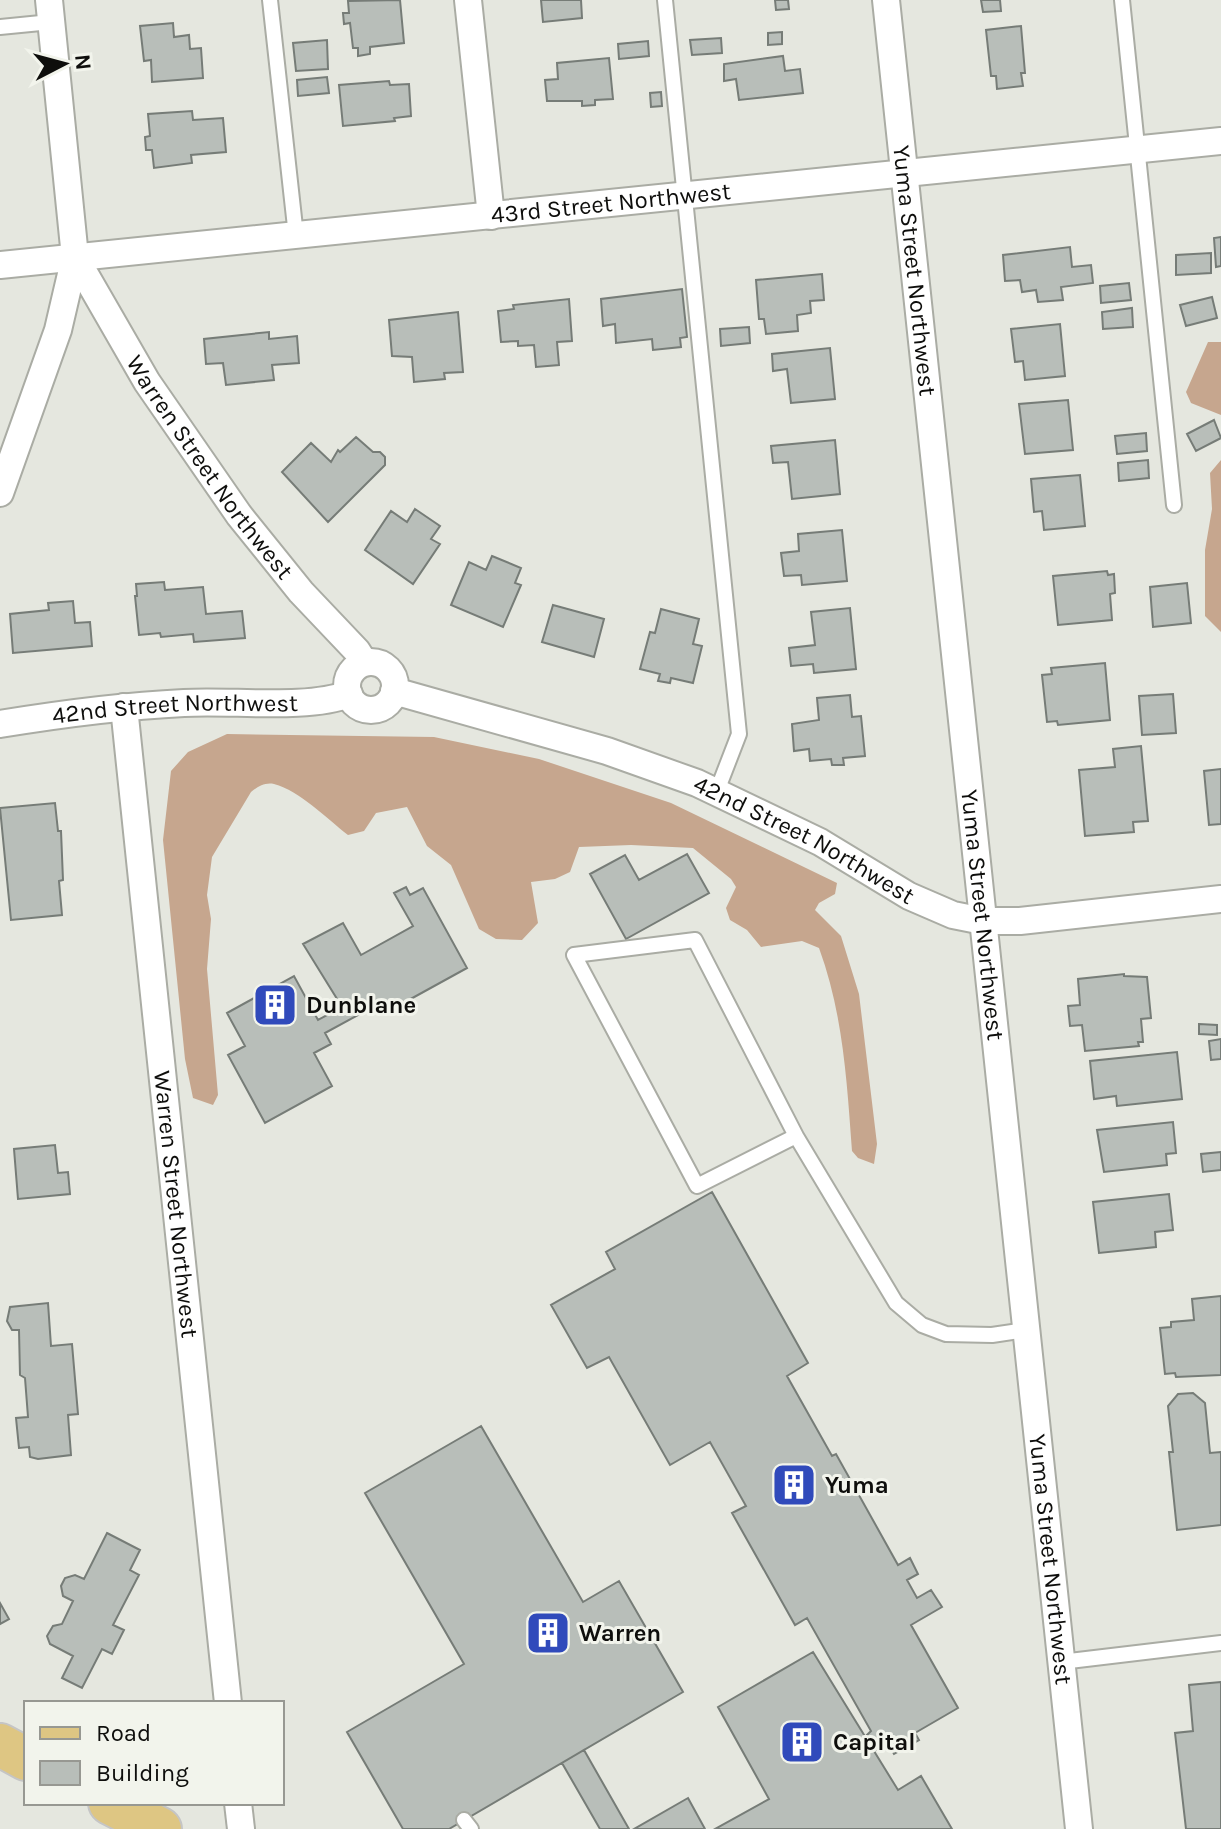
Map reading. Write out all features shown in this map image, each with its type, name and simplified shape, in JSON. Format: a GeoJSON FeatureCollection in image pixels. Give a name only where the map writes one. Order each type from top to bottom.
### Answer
{"type":"FeatureCollection","features":[{"type":"Feature","properties":{"kind":"main road"},"geometry":{"type":"LineString","coordinates":[[0,1745],[24,1758]]}},
{"type":"Feature","properties":{"kind":"main road"},"geometry":{"type":"LineString","coordinates":[[114,1805],[160,1829]]}},
{"type":"Feature","properties":{"kind":"street"},"geometry":{"type":"LineString","coordinates":[[468,0],[491,216]]}},
{"type":"Feature","properties":{"kind":"street","name":"Yuma Street Northwest"},"geometry":{"type":"LineString","coordinates":[[886,0],[1079,1829]]}},
{"type":"Feature","properties":{"kind":"street","name":"Warren Street Northwest"},"geometry":{"type":"LineString","coordinates":[[0,493],[58,330],[75,257],[50,11]]}},
{"type":"Feature","properties":{"kind":"street","name":"43rd Street Northwest"},"geometry":{"type":"LineString","coordinates":[[0,265],[1221,141]]}},
{"type":"Feature","properties":{"kind":"street","name":"Warren Street Northwest"},"geometry":{"type":"LineString","coordinates":[[75,257],[147,382],[239,515],[301,592],[331,621],[364,662]]}},
{"type":"Feature","properties":{"kind":"street"},"geometry":{"type":"LineString","coordinates":[[364,662],[379,663],[386,667],[394,680],[394,691],[389,702],[375,709],[359,706],[349,694],[348,679],[364,662]]}},
{"type":"Feature","properties":{"kind":"street","name":"42nd Street Northwest"},"geometry":{"type":"LineString","coordinates":[[394,691],[674,773],[820,842],[930,907],[983,921],[1020,921],[1221,899]]}},
{"type":"Feature","properties":{"kind":"street","name":"42nd Street Northwest"},"geometry":{"type":"LineString","coordinates":[[0,724],[124,707],[305,702],[335,700],[349,694]]}},
{"type":"Feature","properties":{"kind":"street","name":"Warren Street Northwest"},"geometry":{"type":"LineString","coordinates":[[124,707],[228,1701]]}},
{"type":"Feature","properties":{"kind":"street"},"geometry":{"type":"LineString","coordinates":[[238,1805],[241,1829]]}},
{"type":"Feature","properties":{"kind":"lane"},"geometry":{"type":"LineString","coordinates":[[270,0],[296,236]]}},
{"type":"Feature","properties":{"kind":"lane"},"geometry":{"type":"LineString","coordinates":[[665,0],[739,734],[717,791]]}},
{"type":"Feature","properties":{"kind":"lane"},"geometry":{"type":"LineString","coordinates":[[1122,0],[1174,505]]}},
{"type":"Feature","properties":{"kind":"lane"},"geometry":{"type":"LineString","coordinates":[[0,27],[50,11]]}},
{"type":"Feature","properties":{"kind":"lane"},"geometry":{"type":"LineString","coordinates":[[796,1136],[697,1186],[574,955],[695,940],[796,1136],[896,1303],[922,1325],[946,1334],[992,1335],[1025,1330]]}},
{"type":"Feature","properties":{"kind":"lane"},"geometry":{"type":"LineString","coordinates":[[1061,1662],[1221,1643]]}},
{"type":"Feature","properties":{"kind":"shaded area"},"geometry":{"type":"Polygon","coordinates":[[[1208,342],[1221,342],[1221,415],[1191,403],[1186,392],[1208,342]]]}},
{"type":"Feature","properties":{"kind":"shaded area"},"geometry":{"type":"Polygon","coordinates":[[[1221,460],[1221,632],[1205,616],[1205,550],[1212,509],[1210,473],[1221,460]]]}},
{"type":"Feature","properties":{"kind":"shaded area"},"geometry":{"type":"Polygon","coordinates":[[[227,734],[434,737],[539,759],[671,803],[837,883],[835,894],[819,903],[815,910],[841,936],[859,994],[877,1144],[874,1164],[858,1158],[852,1151],[839,1023],[819,948],[802,941],[761,947],[747,930],[730,920],[726,908],[736,887],[731,879],[693,848],[631,845],[579,847],[570,872],[555,879],[531,882],[538,923],[522,940],[496,939],[479,929],[451,865],[427,846],[407,807],[376,813],[364,831],[348,835],[303,799],[271,784],[261,785],[251,792],[212,857],[207,895],[211,919],[207,969],[218,1095],[213,1105],[193,1098],[185,1059],[163,840],[171,771],[188,752],[227,734]]]}},
{"type":"Feature","properties":{"kind":"building"},"geometry":{"type":"Polygon","coordinates":[[[400,0],[404,43],[370,47],[370,54],[358,56],[358,48],[353,48],[350,23],[344,24],[343,13],[349,13],[348,1],[400,0]]]}},
{"type":"Feature","properties":{"kind":"building"},"geometry":{"type":"Polygon","coordinates":[[[541,0],[581,0],[582,18],[543,22],[541,0]]]}},
{"type":"Feature","properties":{"kind":"building"},"geometry":{"type":"Polygon","coordinates":[[[775,0],[788,0],[789,9],[776,10],[775,0]]]}},
{"type":"Feature","properties":{"kind":"building"},"geometry":{"type":"Polygon","coordinates":[[[981,0],[1000,0],[1001,11],[983,12],[981,0]]]}},
{"type":"Feature","properties":{"kind":"building"},"geometry":{"type":"Polygon","coordinates":[[[173,23],[174,37],[189,35],[190,49],[201,48],[203,78],[152,82],[151,60],[144,61],[140,26],[173,23]]]}},
{"type":"Feature","properties":{"kind":"building"},"geometry":{"type":"Polygon","coordinates":[[[1021,26],[1025,73],[1021,73],[1023,86],[997,89],[996,76],[991,76],[986,30],[1021,26]]]}},
{"type":"Feature","properties":{"kind":"building"},"geometry":{"type":"Polygon","coordinates":[[[782,32],[782,44],[768,45],[768,33],[782,32]]]}},
{"type":"Feature","properties":{"kind":"building"},"geometry":{"type":"Polygon","coordinates":[[[721,38],[722,53],[692,55],[690,40],[721,38]]]}},
{"type":"Feature","properties":{"kind":"building"},"geometry":{"type":"Polygon","coordinates":[[[327,40],[328,69],[296,71],[293,43],[327,40]]]}},
{"type":"Feature","properties":{"kind":"building"},"geometry":{"type":"Polygon","coordinates":[[[648,41],[649,56],[619,59],[618,44],[648,41]]]}},
{"type":"Feature","properties":{"kind":"building"},"geometry":{"type":"Polygon","coordinates":[[[783,56],[785,71],[800,69],[803,93],[739,100],[736,79],[724,81],[724,64],[783,56]]]}},
{"type":"Feature","properties":{"kind":"building"},"geometry":{"type":"Polygon","coordinates":[[[609,58],[613,99],[595,100],[595,105],[582,106],[582,101],[547,101],[545,80],[558,79],[557,63],[609,58]]]}},
{"type":"Feature","properties":{"kind":"building"},"geometry":{"type":"Polygon","coordinates":[[[327,77],[329,93],[298,96],[297,80],[327,77]]]}},
{"type":"Feature","properties":{"kind":"building"},"geometry":{"type":"Polygon","coordinates":[[[389,81],[390,85],[409,84],[411,116],[394,118],[395,121],[343,126],[339,85],[389,81]]]}},
{"type":"Feature","properties":{"kind":"building"},"geometry":{"type":"Polygon","coordinates":[[[661,92],[662,106],[651,107],[650,93],[661,92]]]}},
{"type":"Feature","properties":{"kind":"building"},"geometry":{"type":"Polygon","coordinates":[[[192,111],[193,120],[223,118],[226,152],[191,155],[192,163],[154,168],[152,150],[146,150],[145,137],[150,136],[148,114],[192,111]]]}},
{"type":"Feature","properties":{"kind":"building"},"geometry":{"type":"Polygon","coordinates":[[[1221,237],[1221,266],[1216,267],[1214,238],[1221,237]]]}},
{"type":"Feature","properties":{"kind":"building"},"geometry":{"type":"Polygon","coordinates":[[[1070,247],[1072,267],[1091,265],[1093,283],[1061,287],[1063,300],[1038,302],[1036,290],[1022,292],[1020,280],[1005,281],[1003,255],[1070,247]]]}},
{"type":"Feature","properties":{"kind":"building"},"geometry":{"type":"Polygon","coordinates":[[[1211,253],[1211,273],[1176,275],[1176,255],[1211,253]]]}},
{"type":"Feature","properties":{"kind":"building"},"geometry":{"type":"Polygon","coordinates":[[[822,274],[824,300],[810,301],[811,313],[797,315],[798,331],[766,334],[764,319],[759,319],[756,280],[822,274]]]}},
{"type":"Feature","properties":{"kind":"building"},"geometry":{"type":"Polygon","coordinates":[[[1129,283],[1131,300],[1101,303],[1100,286],[1129,283]]]}},
{"type":"Feature","properties":{"kind":"building"},"geometry":{"type":"Polygon","coordinates":[[[682,289],[687,337],[680,338],[681,347],[653,350],[652,339],[616,343],[615,324],[603,326],[601,299],[682,289]]]}},
{"type":"Feature","properties":{"kind":"building"},"geometry":{"type":"Polygon","coordinates":[[[1212,297],[1217,318],[1186,326],[1180,305],[1212,297]]]}},
{"type":"Feature","properties":{"kind":"building"},"geometry":{"type":"Polygon","coordinates":[[[569,299],[572,341],[557,342],[559,365],[536,367],[534,345],[518,346],[518,341],[501,342],[498,311],[514,309],[513,305],[569,299]]]}},
{"type":"Feature","properties":{"kind":"building"},"geometry":{"type":"Polygon","coordinates":[[[1132,308],[1133,327],[1103,329],[1102,312],[1132,308]]]}},
{"type":"Feature","properties":{"kind":"building"},"geometry":{"type":"Polygon","coordinates":[[[458,312],[463,372],[444,373],[445,379],[414,382],[412,357],[392,356],[389,320],[458,312]]]}},
{"type":"Feature","properties":{"kind":"building"},"geometry":{"type":"Polygon","coordinates":[[[1060,324],[1065,376],[1025,380],[1023,361],[1015,362],[1011,329],[1060,324]]]}},
{"type":"Feature","properties":{"kind":"building"},"geometry":{"type":"Polygon","coordinates":[[[749,327],[750,343],[721,346],[720,329],[749,327]]]}},
{"type":"Feature","properties":{"kind":"building"},"geometry":{"type":"Polygon","coordinates":[[[269,332],[269,339],[297,336],[299,363],[272,365],[274,380],[226,385],[223,363],[206,364],[204,339],[269,332]]]}},
{"type":"Feature","properties":{"kind":"building"},"geometry":{"type":"Polygon","coordinates":[[[830,348],[835,399],[791,403],[787,369],[773,371],[772,354],[830,348]]]}},
{"type":"Feature","properties":{"kind":"building"},"geometry":{"type":"Polygon","coordinates":[[[1068,400],[1073,450],[1025,454],[1019,404],[1068,400]]]}},
{"type":"Feature","properties":{"kind":"building"},"geometry":{"type":"Polygon","coordinates":[[[1214,420],[1221,438],[1196,451],[1187,434],[1214,420]]]}},
{"type":"Feature","properties":{"kind":"building"},"geometry":{"type":"Polygon","coordinates":[[[1146,433],[1147,451],[1117,454],[1115,436],[1146,433]]]}},
{"type":"Feature","properties":{"kind":"building"},"geometry":{"type":"Polygon","coordinates":[[[356,437],[373,452],[380,452],[385,457],[385,465],[328,522],[282,472],[311,443],[331,462],[338,450],[340,452],[356,437]]]}},
{"type":"Feature","properties":{"kind":"building"},"geometry":{"type":"Polygon","coordinates":[[[835,440],[840,494],[792,499],[788,462],[773,463],[771,446],[835,440]]]}},
{"type":"Feature","properties":{"kind":"building"},"geometry":{"type":"Polygon","coordinates":[[[1148,460],[1149,478],[1119,481],[1118,463],[1148,460]]]}},
{"type":"Feature","properties":{"kind":"building"},"geometry":{"type":"Polygon","coordinates":[[[1080,475],[1085,526],[1044,530],[1042,511],[1034,512],[1031,479],[1080,475]]]}},
{"type":"Feature","properties":{"kind":"building"},"geometry":{"type":"Polygon","coordinates":[[[415,509],[440,526],[431,539],[440,544],[413,584],[365,550],[391,511],[407,522],[415,509]]]}},
{"type":"Feature","properties":{"kind":"building"},"geometry":{"type":"Polygon","coordinates":[[[842,530],[847,581],[802,585],[801,575],[784,576],[781,553],[799,551],[798,534],[842,530]]]}},
{"type":"Feature","properties":{"kind":"building"},"geometry":{"type":"Polygon","coordinates":[[[492,556],[521,568],[515,583],[521,585],[503,627],[451,605],[469,562],[486,570],[492,556]]]}},
{"type":"Feature","properties":{"kind":"building"},"geometry":{"type":"Polygon","coordinates":[[[1107,571],[1108,575],[1114,574],[1115,593],[1110,594],[1112,620],[1058,625],[1053,576],[1107,571]]]}},
{"type":"Feature","properties":{"kind":"building"},"geometry":{"type":"Polygon","coordinates":[[[164,582],[165,590],[203,587],[206,614],[242,611],[245,638],[194,642],[193,634],[161,637],[160,633],[139,635],[136,584],[164,582]]]}},
{"type":"Feature","properties":{"kind":"building"},"geometry":{"type":"Polygon","coordinates":[[[1187,583],[1191,623],[1153,627],[1150,587],[1187,583]]]}},
{"type":"Feature","properties":{"kind":"building"},"geometry":{"type":"Polygon","coordinates":[[[73,601],[75,623],[90,622],[92,646],[13,653],[10,614],[49,610],[48,603],[73,601]]]}},
{"type":"Feature","properties":{"kind":"building"},"geometry":{"type":"Polygon","coordinates":[[[553,605],[604,619],[594,657],[542,642],[553,605]]]}},
{"type":"Feature","properties":{"kind":"building"},"geometry":{"type":"Polygon","coordinates":[[[850,608],[856,669],[814,673],[813,664],[791,666],[789,648],[815,645],[811,612],[850,608]]]}},
{"type":"Feature","properties":{"kind":"building"},"geometry":{"type":"Polygon","coordinates":[[[661,609],[699,619],[693,644],[702,646],[693,683],[671,678],[670,683],[658,681],[660,674],[640,669],[650,632],[655,633],[661,609]]]}},
{"type":"Feature","properties":{"kind":"building"},"geometry":{"type":"Polygon","coordinates":[[[1105,663],[1110,720],[1058,725],[1057,721],[1047,722],[1042,675],[1052,674],[1051,668],[1105,663]]]}},
{"type":"Feature","properties":{"kind":"building"},"geometry":{"type":"Polygon","coordinates":[[[1173,694],[1176,733],[1142,735],[1139,696],[1173,694]]]}},
{"type":"Feature","properties":{"kind":"building"},"geometry":{"type":"Polygon","coordinates":[[[850,695],[852,717],[861,716],[865,756],[843,758],[844,765],[832,765],[831,759],[810,761],[809,749],[794,751],[792,724],[819,720],[817,698],[850,695]]]}},
{"type":"Feature","properties":{"kind":"building"},"geometry":{"type":"Polygon","coordinates":[[[1141,746],[1148,821],[1133,822],[1134,832],[1085,836],[1079,770],[1115,767],[1113,749],[1141,746]]]}},
{"type":"Feature","properties":{"kind":"building"},"geometry":{"type":"Polygon","coordinates":[[[1221,769],[1221,824],[1209,825],[1204,771],[1221,769]]]}},
{"type":"Feature","properties":{"kind":"building"},"geometry":{"type":"Polygon","coordinates":[[[55,803],[58,831],[61,831],[63,880],[59,881],[62,915],[11,920],[0,808],[55,803]]]}},
{"type":"Feature","properties":{"kind":"building"},"geometry":{"type":"Polygon","coordinates":[[[687,854],[709,893],[626,939],[590,874],[625,855],[639,880],[687,854]]]}},
{"type":"Feature","properties":{"kind":"building","name":"Dunblane"},"geometry":{"type":"Polygon","coordinates":[[[406,887],[410,895],[423,888],[467,968],[387,1012],[382,1002],[325,1033],[331,1044],[314,1053],[332,1086],[265,1123],[228,1055],[245,1046],[227,1013],[294,976],[318,1020],[342,1007],[303,944],[343,923],[361,955],[413,926],[394,893],[406,887]]]}},
{"type":"Feature","properties":{"kind":"building"},"geometry":{"type":"Polygon","coordinates":[[[1124,974],[1147,977],[1151,1018],[1141,1019],[1143,1042],[1138,1042],[1139,1046],[1085,1051],[1082,1025],[1070,1026],[1068,1006],[1080,1005],[1078,979],[1124,974]]]}},
{"type":"Feature","properties":{"kind":"building"},"geometry":{"type":"Polygon","coordinates":[[[1199,1024],[1217,1025],[1217,1035],[1199,1034],[1199,1024]]]}},
{"type":"Feature","properties":{"kind":"building"},"geometry":{"type":"Polygon","coordinates":[[[1221,1039],[1221,1059],[1211,1060],[1209,1041],[1221,1039]]]}},
{"type":"Feature","properties":{"kind":"building"},"geometry":{"type":"Polygon","coordinates":[[[1177,1052],[1182,1099],[1117,1106],[1116,1096],[1094,1099],[1090,1061],[1177,1052]]]}},
{"type":"Feature","properties":{"kind":"building"},"geometry":{"type":"Polygon","coordinates":[[[1173,1122],[1176,1153],[1166,1154],[1167,1165],[1104,1172],[1097,1130],[1173,1122]]]}},
{"type":"Feature","properties":{"kind":"building"},"geometry":{"type":"Polygon","coordinates":[[[55,1145],[58,1173],[68,1172],[70,1194],[18,1199],[14,1149],[55,1145]]]}},
{"type":"Feature","properties":{"kind":"building"},"geometry":{"type":"Polygon","coordinates":[[[1221,1152],[1221,1170],[1203,1172],[1201,1154],[1221,1152]]]}},
{"type":"Feature","properties":{"kind":"building","name":"Yuma"},"geometry":{"type":"Polygon","coordinates":[[[712,1192],[808,1363],[787,1376],[832,1456],[836,1454],[898,1565],[910,1558],[918,1574],[907,1580],[917,1598],[931,1590],[942,1607],[911,1625],[958,1708],[915,1733],[919,1740],[894,1754],[888,1743],[876,1750],[867,1735],[871,1731],[807,1618],[795,1625],[732,1513],[746,1506],[710,1442],[670,1465],[609,1357],[587,1368],[551,1305],[615,1269],[606,1252],[712,1192]]]}},
{"type":"Feature","properties":{"kind":"building"},"geometry":{"type":"Polygon","coordinates":[[[1169,1194],[1173,1230],[1155,1232],[1156,1247],[1099,1253],[1093,1202],[1169,1194]]]}},
{"type":"Feature","properties":{"kind":"building"},"geometry":{"type":"Polygon","coordinates":[[[1221,1296],[1221,1375],[1176,1377],[1175,1373],[1165,1374],[1160,1328],[1171,1327],[1171,1322],[1194,1320],[1192,1299],[1221,1296]]]}},
{"type":"Feature","properties":{"kind":"building"},"geometry":{"type":"Polygon","coordinates":[[[48,1303],[51,1346],[72,1344],[78,1414],[68,1415],[71,1455],[38,1459],[30,1457],[29,1447],[19,1448],[16,1418],[28,1417],[25,1378],[20,1375],[19,1330],[12,1330],[7,1321],[10,1307],[48,1303]]]}},
{"type":"Feature","properties":{"kind":"building"},"geometry":{"type":"Polygon","coordinates":[[[1193,1393],[1205,1403],[1210,1453],[1221,1452],[1221,1525],[1177,1530],[1168,1406],[1178,1394],[1193,1393]]]}},
{"type":"Feature","properties":{"kind":"building","name":"Warren"},"geometry":{"type":"Polygon","coordinates":[[[481,1426],[583,1602],[619,1581],[683,1692],[449,1829],[403,1829],[347,1732],[464,1664],[365,1493],[481,1426]]]}},
{"type":"Feature","properties":{"kind":"building"},"geometry":{"type":"Polygon","coordinates":[[[107,1533],[140,1550],[130,1570],[139,1575],[113,1625],[124,1630],[112,1654],[102,1649],[82,1688],[62,1678],[73,1656],[50,1644],[47,1636],[53,1626],[62,1624],[73,1601],[63,1596],[61,1586],[65,1578],[75,1575],[84,1579],[107,1533]]]}},
{"type":"Feature","properties":{"kind":"building"},"geometry":{"type":"Polygon","coordinates":[[[0,1603],[9,1619],[0,1624],[0,1603]]]}},
{"type":"Feature","properties":{"kind":"building","name":"Capital"},"geometry":{"type":"Polygon","coordinates":[[[813,1652],[898,1790],[921,1776],[952,1829],[715,1829],[769,1799],[718,1707],[813,1652]]]}},
{"type":"Feature","properties":{"kind":"building"},"geometry":{"type":"Polygon","coordinates":[[[1221,1682],[1221,1829],[1186,1829],[1175,1733],[1193,1731],[1189,1685],[1221,1682]]]}},
{"type":"Feature","properties":{"kind":"building"},"geometry":{"type":"Polygon","coordinates":[[[584,1750],[629,1829],[600,1829],[562,1763],[584,1750]]]}},
{"type":"Feature","properties":{"kind":"building"},"geometry":{"type":"Polygon","coordinates":[[[688,1798],[705,1829],[634,1829],[688,1798]]]}},
{"type":"Feature","properties":{"kind":"place","name":"Dunblane"},"geometry":{"type":"Point","coordinates":[275,1005]}},
{"type":"Feature","properties":{"kind":"place","name":"Yuma"},"geometry":{"type":"Point","coordinates":[794,1485]}},
{"type":"Feature","properties":{"kind":"place","name":"Warren"},"geometry":{"type":"Point","coordinates":[548,1633]}},
{"type":"Feature","properties":{"kind":"place","name":"Capital"},"geometry":{"type":"Point","coordinates":[802,1742]}}]}
